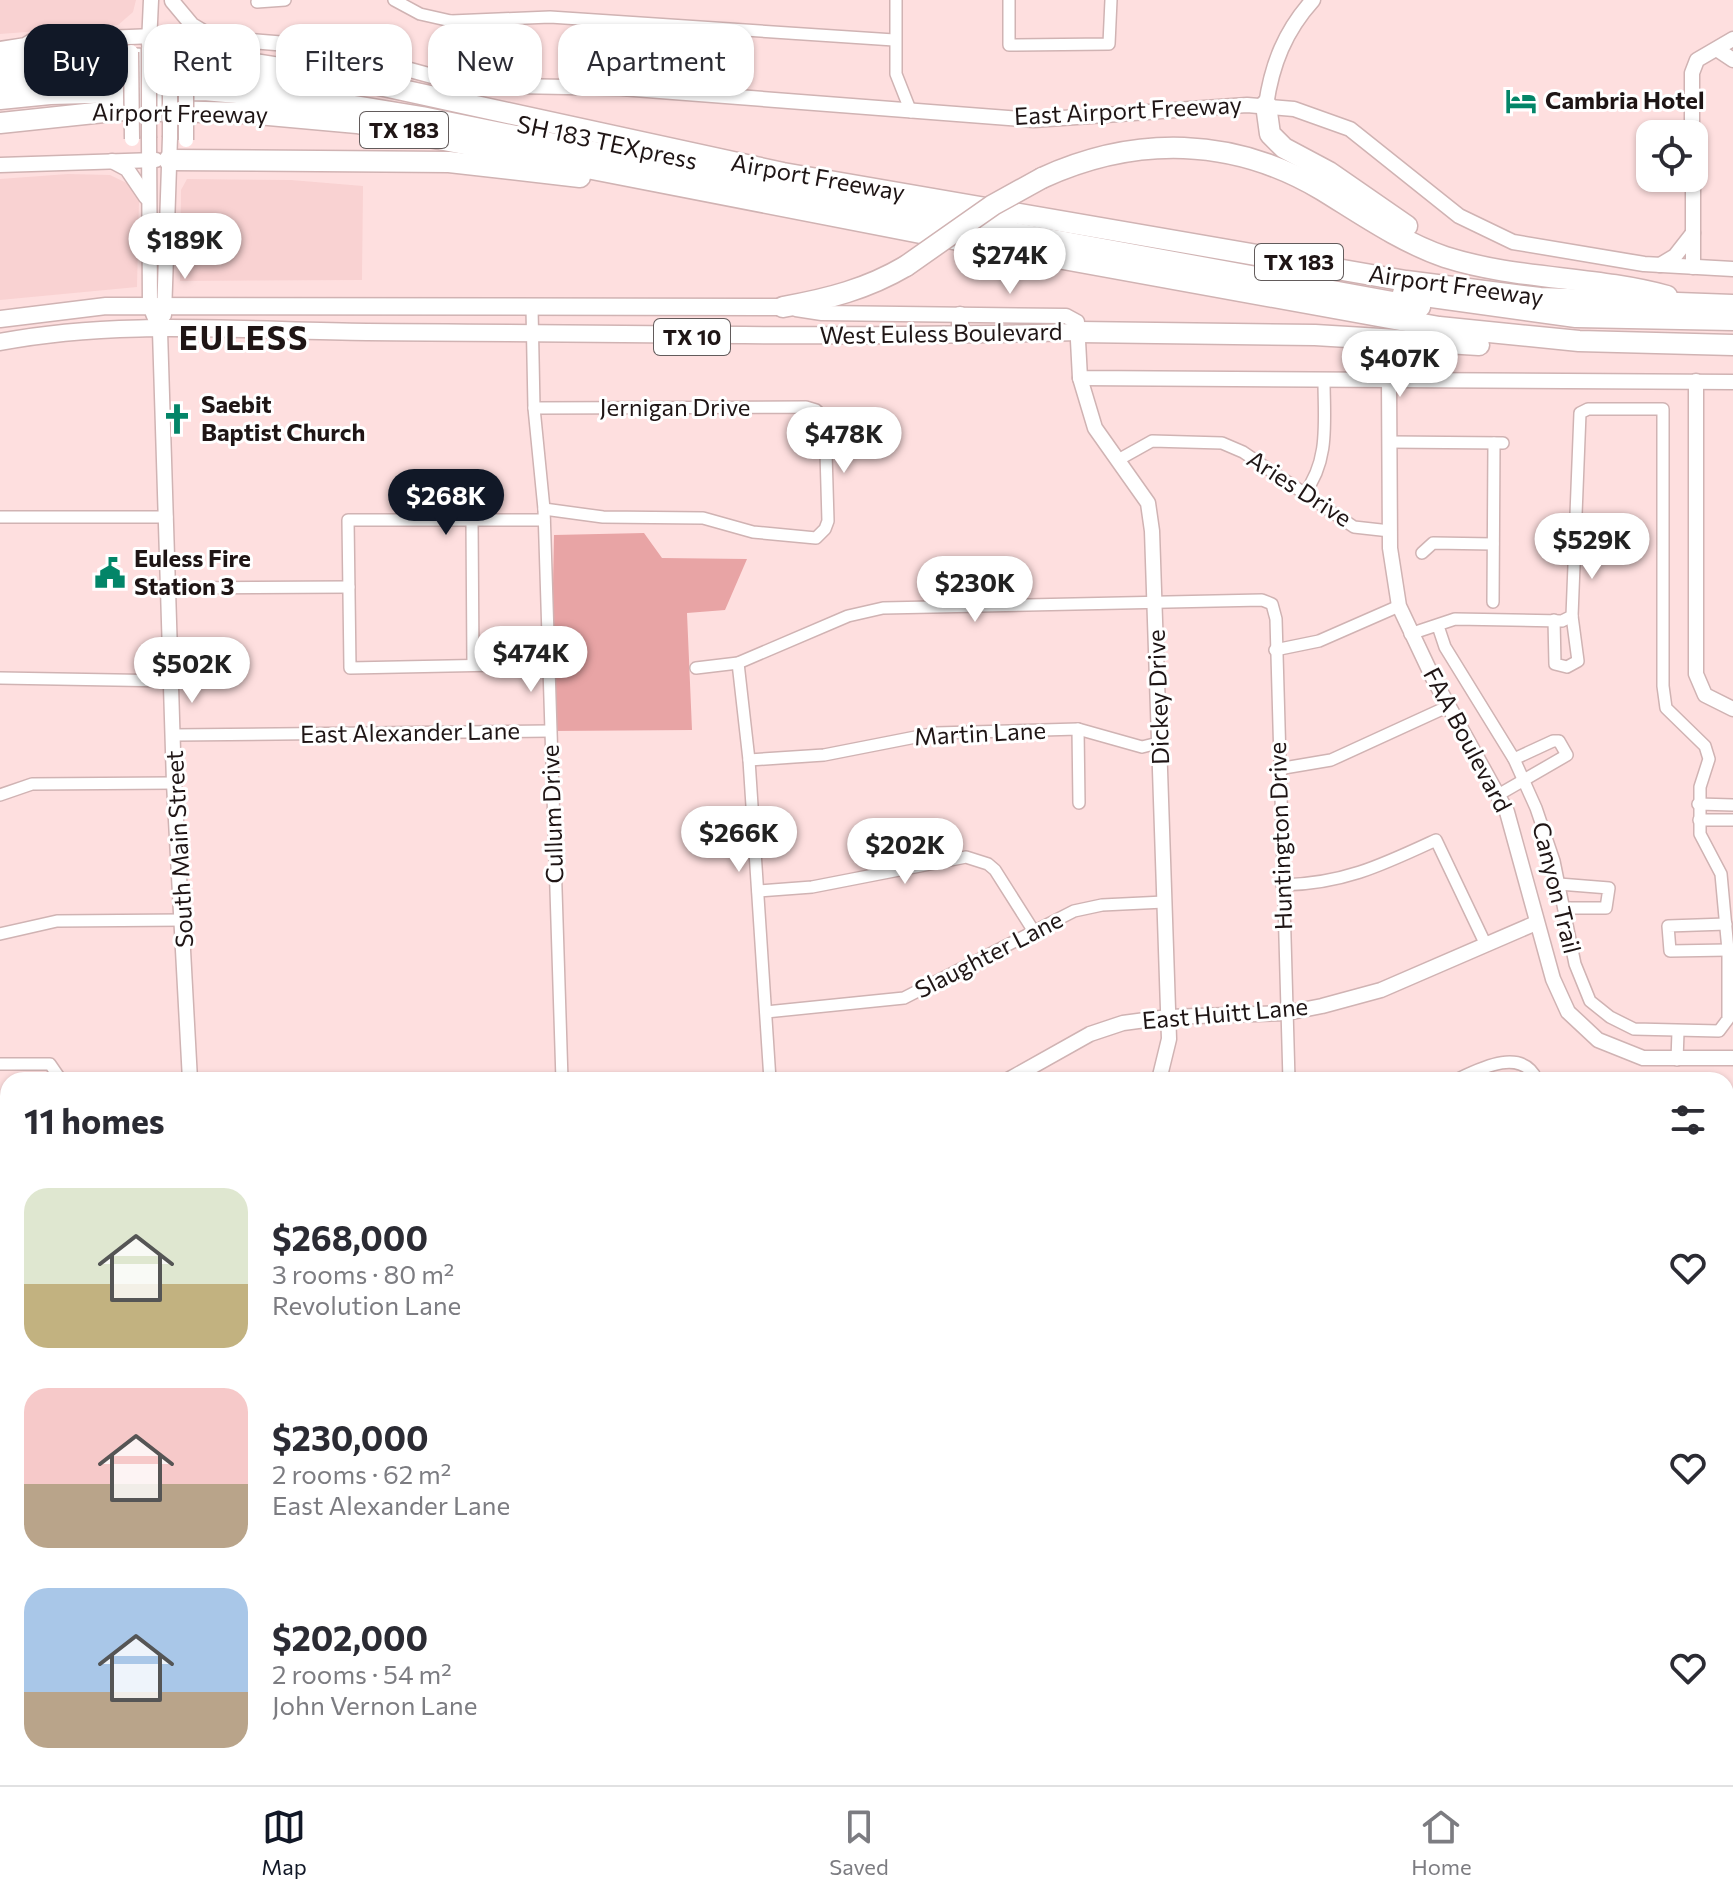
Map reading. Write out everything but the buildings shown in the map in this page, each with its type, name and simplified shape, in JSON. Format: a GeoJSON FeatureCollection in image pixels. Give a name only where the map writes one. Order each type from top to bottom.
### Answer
{"type":"FeatureCollection","features":[{"type":"Feature","properties":{"kind":"highway"},"geometry":{"type":"LineString","coordinates":[[0,52],[24,48]]}},
{"type":"Feature","properties":{"kind":"highway","name":"Airport Freeway"},"geometry":{"type":"LineString","coordinates":[[0,66],[121,58],[248,63],[361,81],[783,173],[1466,289],[1579,301],[1733,305]]}},
{"type":"Feature","properties":{"kind":"highway","name":"SH 183 TEXpress"},"geometry":{"type":"LineString","coordinates":[[0,85],[116,76],[262,78],[425,106],[797,182],[1446,301],[1576,317],[1733,320]]}},
{"type":"Feature","properties":{"kind":"highway"},"geometry":{"type":"LineString","coordinates":[[412,81],[759,160],[783,173]]}},
{"type":"Feature","properties":{"kind":"highway","name":"SH 183 TEXpress"},"geometry":{"type":"LineString","coordinates":[[0,99],[63,93],[204,90],[324,101],[422,117],[780,190],[1449,313],[1538,324],[1733,331]]}},
{"type":"Feature","properties":{"kind":"highway"},"geometry":{"type":"LineString","coordinates":[[1266,105],[1270,134],[1284,148],[1352,186],[1433,244],[1441,256]]}},
{"type":"Feature","properties":{"kind":"highway","name":"Airport Freeway"},"geometry":{"type":"LineString","coordinates":[[0,123],[123,110],[309,118],[414,132],[802,210],[1439,327],[1579,341],[1733,345]]}},
{"type":"Feature","properties":{"kind":"highway"},"geometry":{"type":"LineString","coordinates":[[783,307],[842,295],[876,284],[983,212],[1042,178],[1078,162],[1140,148],[1171,146],[1233,152],[1292,173],[1441,256],[1506,273],[1642,289],[1698,305]]}},
{"type":"Feature","properties":{"kind":"highway"},"geometry":{"type":"LineString","coordinates":[[158,160],[449,162],[571,176],[743,206],[802,210]]}},
{"type":"Feature","properties":{"kind":"highway"},"geometry":{"type":"LineString","coordinates":[[1079,332],[1315,335],[1506,347],[1579,341]]}},
{"type":"Feature","properties":{"kind":"main road"},"geometry":{"type":"LineString","coordinates":[[150,24],[151,0]]}},
{"type":"Feature","properties":{"kind":"main road"},"geometry":{"type":"LineString","coordinates":[[172,0],[191,24]]}},
{"type":"Feature","properties":{"kind":"main road"},"geometry":{"type":"LineString","coordinates":[[171,24],[172,0]]}},
{"type":"Feature","properties":{"kind":"main road"},"geometry":{"type":"LineString","coordinates":[[1266,105],[1279,53],[1299,16],[1313,0]]}},
{"type":"Feature","properties":{"kind":"main road"},"geometry":{"type":"LineString","coordinates":[[1692,120],[1692,73],[1701,55],[1718,50],[1733,39]]}},
{"type":"Feature","properties":{"kind":"main road","name":"East Airport Freeway"},"geometry":{"type":"LineString","coordinates":[[0,45],[24,42]]}},
{"type":"Feature","properties":{"kind":"main road"},"geometry":{"type":"LineString","coordinates":[[111,161],[127,153],[132,139],[131,52],[128,50]]}},
{"type":"Feature","properties":{"kind":"main road"},"geometry":{"type":"LineString","coordinates":[[1718,50],[1733,60]]}},
{"type":"Feature","properties":{"kind":"main road","name":"East Airport Freeway"},"geometry":{"type":"LineString","coordinates":[[412,71],[513,86],[621,88],[1034,120],[1266,105],[1313,113],[1350,129],[1448,209],[1513,242],[1576,255],[1728,269]]}},
{"type":"Feature","properties":{"kind":"main road"},"geometry":{"type":"LineString","coordinates":[[149,96],[149,138],[158,160],[158,306]]}},
{"type":"Feature","properties":{"kind":"main road"},"geometry":{"type":"LineString","coordinates":[[158,306],[149,205],[158,160],[170,137],[170,96]]}},
{"type":"Feature","properties":{"kind":"main road"},"geometry":{"type":"LineString","coordinates":[[186,96],[186,140],[193,151],[220,160]]}},
{"type":"Feature","properties":{"kind":"main road"},"geometry":{"type":"LineString","coordinates":[[0,165],[158,160]]}},
{"type":"Feature","properties":{"kind":"main road"},"geometry":{"type":"LineString","coordinates":[[111,161],[127,169],[138,181],[149,205]]}},
{"type":"Feature","properties":{"kind":"main road"},"geometry":{"type":"LineString","coordinates":[[1693,192],[1693,267]]}},
{"type":"Feature","properties":{"kind":"main road"},"geometry":{"type":"LineString","coordinates":[[1660,265],[1675,256],[1693,233]]}},
{"type":"Feature","properties":{"kind":"main road"},"geometry":{"type":"LineString","coordinates":[[1693,233],[1696,245],[1728,269]]}},
{"type":"Feature","properties":{"kind":"main road","name":"West Euless Boulevard"},"geometry":{"type":"LineString","coordinates":[[0,319],[65,309],[158,306],[783,307],[822,313],[1066,316],[1077,322],[1079,332],[687,337],[160,331],[64,333],[0,342]]}},
{"type":"Feature","properties":{"kind":"main road","name":"South Main Street"},"geometry":{"type":"LineString","coordinates":[[158,306],[170,588],[174,783],[184,920],[190,1072]]}},
{"type":"Feature","properties":{"kind":"main road"},"geometry":{"type":"LineString","coordinates":[[960,315],[960,335]]}},
{"type":"Feature","properties":{"kind":"main road","name":"Dickey Drive"},"geometry":{"type":"LineString","coordinates":[[1079,332],[1080,378],[1095,428],[1148,503],[1162,742],[1168,1017],[1166,1062],[1162,1072]]}},
{"type":"Feature","properties":{"kind":"main road"},"geometry":{"type":"LineString","coordinates":[[1080,378],[1727,382]]}},
{"type":"Feature","properties":{"kind":"main road","name":"FAA Boulevard"},"geometry":{"type":"LineString","coordinates":[[1389,380],[1390,531],[1399,606],[1410,634],[1498,795],[1515,836],[1553,979],[1568,1012],[1585,1030],[1616,1050],[1643,1058],[1733,1058]]}},
{"type":"Feature","properties":{"kind":"main road"},"geometry":{"type":"LineString","coordinates":[[1663,381],[1681,391],[1696,430]]}},
{"type":"Feature","properties":{"kind":"main road"},"geometry":{"type":"LineString","coordinates":[[1696,381],[1696,674],[1705,695],[1733,709]]}},
{"type":"Feature","properties":{"kind":"main road"},"geometry":{"type":"LineString","coordinates":[[1696,430],[1700,399],[1727,382]]}},
{"type":"Feature","properties":{"kind":"main road"},"geometry":{"type":"LineString","coordinates":[[1718,701],[1733,692]]}},
{"type":"Feature","properties":{"kind":"main road","name":"East Huitt Lane"},"geometry":{"type":"LineString","coordinates":[[1022,1072],[1090,1034],[1123,1023],[1168,1017],[1286,1013],[1381,990],[1536,923]]}},
{"type":"Feature","properties":{"kind":"street"},"geometry":{"type":"LineString","coordinates":[[257,2],[285,0]]}},
{"type":"Feature","properties":{"kind":"street"},"geometry":{"type":"LineString","coordinates":[[394,0],[420,14],[451,21],[550,17],[894,40]]}},
{"type":"Feature","properties":{"kind":"street"},"geometry":{"type":"LineString","coordinates":[[896,0],[896,74],[911,112]]}},
{"type":"Feature","properties":{"kind":"street"},"geometry":{"type":"LineString","coordinates":[[1009,0],[1009,45],[1109,44],[1111,0]]}},
{"type":"Feature","properties":{"kind":"street","name":"Cullum Drive"},"geometry":{"type":"LineString","coordinates":[[532,308],[534,408],[544,514],[562,1072]]}},
{"type":"Feature","properties":{"kind":"street"},"geometry":{"type":"LineString","coordinates":[[1304,494],[1318,474],[1324,454],[1324,380]]}},
{"type":"Feature","properties":{"kind":"street","name":"Jernigan Drive"},"geometry":{"type":"LineString","coordinates":[[534,408],[816,410],[825,418],[828,521],[816,538],[764,534],[703,518],[544,514]]}},
{"type":"Feature","properties":{"kind":"street"},"geometry":{"type":"LineString","coordinates":[[1554,620],[1555,664],[1567,667],[1578,661],[1572,616],[1580,413],[1588,409],[1663,409],[1663,686],[1666,708],[1689,729],[1708,754],[1698,804],[1700,834],[1721,874],[1726,924],[1728,950],[1670,951],[1668,926],[1726,924]]}},
{"type":"Feature","properties":{"kind":"street","name":"Aries Drive"},"geometry":{"type":"LineString","coordinates":[[1118,460],[1152,441],[1222,443],[1243,452],[1354,527],[1390,531]]}},
{"type":"Feature","properties":{"kind":"street"},"geometry":{"type":"LineString","coordinates":[[1390,442],[1498,443],[1493,602]]}},
{"type":"Feature","properties":{"kind":"street"},"geometry":{"type":"LineString","coordinates":[[544,514],[472,520],[348,520],[350,668],[547,664]]}},
{"type":"Feature","properties":{"kind":"street"},"geometry":{"type":"LineString","coordinates":[[0,517],[167,517]]}},
{"type":"Feature","properties":{"kind":"street"},"geometry":{"type":"LineString","coordinates":[[472,520],[473,665]]}},
{"type":"Feature","properties":{"kind":"street"},"geometry":{"type":"LineString","coordinates":[[1422,553],[1433,543],[1493,544]]}},
{"type":"Feature","properties":{"kind":"street"},"geometry":{"type":"LineString","coordinates":[[170,588],[349,587]]}},
{"type":"Feature","properties":{"kind":"street","name":"Huntington Drive"},"geometry":{"type":"LineString","coordinates":[[1155,602],[1262,600],[1275,609],[1289,1072]]}},
{"type":"Feature","properties":{"kind":"street"},"geometry":{"type":"LineString","coordinates":[[696,668],[738,663],[848,616],[883,608],[1155,602]]}},
{"type":"Feature","properties":{"kind":"street"},"geometry":{"type":"LineString","coordinates":[[1275,650],[1319,641],[1399,606]]}},
{"type":"Feature","properties":{"kind":"street"},"geometry":{"type":"LineString","coordinates":[[1410,634],[1455,619],[1554,620],[1572,616]]}},
{"type":"Feature","properties":{"kind":"street","name":"Canyon Trail"},"geometry":{"type":"LineString","coordinates":[[1438,626],[1445,647],[1514,759],[1524,781],[1554,861],[1575,964],[1590,1001],[1610,1017],[1634,1029],[1719,1031],[1726,1025],[1728,950]]}},
{"type":"Feature","properties":{"kind":"street"},"geometry":{"type":"LineString","coordinates":[[738,663],[749,760],[770,1072]]}},
{"type":"Feature","properties":{"kind":"street"},"geometry":{"type":"LineString","coordinates":[[0,678],[172,681]]}},
{"type":"Feature","properties":{"kind":"street"},"geometry":{"type":"LineString","coordinates":[[1278,769],[1331,760],[1449,706]]}},
{"type":"Feature","properties":{"kind":"street"},"geometry":{"type":"LineString","coordinates":[[1078,729],[1079,803]]}},
{"type":"Feature","properties":{"kind":"street","name":"Martin Lane"},"geometry":{"type":"LineString","coordinates":[[749,760],[824,755],[936,733],[1078,729],[1142,747],[1162,742]]}},
{"type":"Feature","properties":{"kind":"street","name":"East Alexander Lane"},"geometry":{"type":"LineString","coordinates":[[174,735],[550,731]]}},
{"type":"Feature","properties":{"kind":"street"},"geometry":{"type":"LineString","coordinates":[[1498,795],[1567,755],[1559,741],[1553,741],[1514,759]]}},
{"type":"Feature","properties":{"kind":"street"},"geometry":{"type":"LineString","coordinates":[[0,795],[32,784],[174,783]]}},
{"type":"Feature","properties":{"kind":"street"},"geometry":{"type":"LineString","coordinates":[[1698,804],[1733,805]]}},
{"type":"Feature","properties":{"kind":"street"},"geometry":{"type":"LineString","coordinates":[[1699,820],[1733,820]]}},
{"type":"Feature","properties":{"kind":"street"},"geometry":{"type":"LineString","coordinates":[[1282,885],[1319,884],[1347,878],[1436,840],[1485,943]]}},
{"type":"Feature","properties":{"kind":"street"},"geometry":{"type":"LineString","coordinates":[[758,891],[812,887],[966,857],[988,864],[995,870],[1033,930]]}},
{"type":"Feature","properties":{"kind":"street"},"geometry":{"type":"LineString","coordinates":[[1559,884],[1609,888],[1606,908],[1564,908]]}},
{"type":"Feature","properties":{"kind":"street","name":"Slaughter Lane"},"geometry":{"type":"LineString","coordinates":[[766,1012],[904,998],[1033,930],[1090,907],[1164,902]]}},
{"type":"Feature","properties":{"kind":"street"},"geometry":{"type":"LineString","coordinates":[[0,934],[57,921],[184,920]]}},
{"type":"Feature","properties":{"kind":"street"},"geometry":{"type":"LineString","coordinates":[[1677,1060],[1678,1032]]}},
{"type":"Feature","properties":{"kind":"street"},"geometry":{"type":"LineString","coordinates":[[1476,1072],[1500,1062],[1524,1066],[1530,1072]]}},
{"type":"Feature","properties":{"kind":"street"},"geometry":{"type":"LineString","coordinates":[[0,1064],[50,1064],[56,1072]]}},
{"type":"Feature","properties":{"kind":"shaded area"},"geometry":{"type":"Polygon","coordinates":[[[0,0],[136,0],[133,12],[119,24],[24,24],[24,32],[0,34],[0,0]]]}},
{"type":"Feature","properties":{"kind":"shaded area"},"geometry":{"type":"Polygon","coordinates":[[[68,174],[110,175],[133,186],[139,200],[137,287],[0,300],[0,179],[68,174]]]}},
{"type":"Feature","properties":{"kind":"shaded area"},"geometry":{"type":"Polygon","coordinates":[[[187,179],[291,180],[363,186],[362,280],[180,281],[181,190],[187,179]]]}},
{"type":"Feature","properties":{"kind":"shaded area"},"geometry":{"type":"Polygon","coordinates":[[[644,533],[662,558],[747,559],[725,610],[687,613],[692,730],[550,731],[554,535],[644,533]]]}},
{"type":"Feature","properties":{"kind":"place","name":"Cambria Hotel"},"geometry":{"type":"Point","coordinates":[1521,101]}},
{"type":"Feature","properties":{"kind":"place","name":"Saebit Baptist Church"},"geometry":{"type":"Point","coordinates":[177,419]}},
{"type":"Feature","properties":{"kind":"place","name":"Euless Fire Station 3"},"geometry":{"type":"Point","coordinates":[110,573]}},
{"type":"Feature","properties":{"kind":"district","name":"EULESS"},"geometry":{"type":"Point","coordinates":[244,339]}}]}
